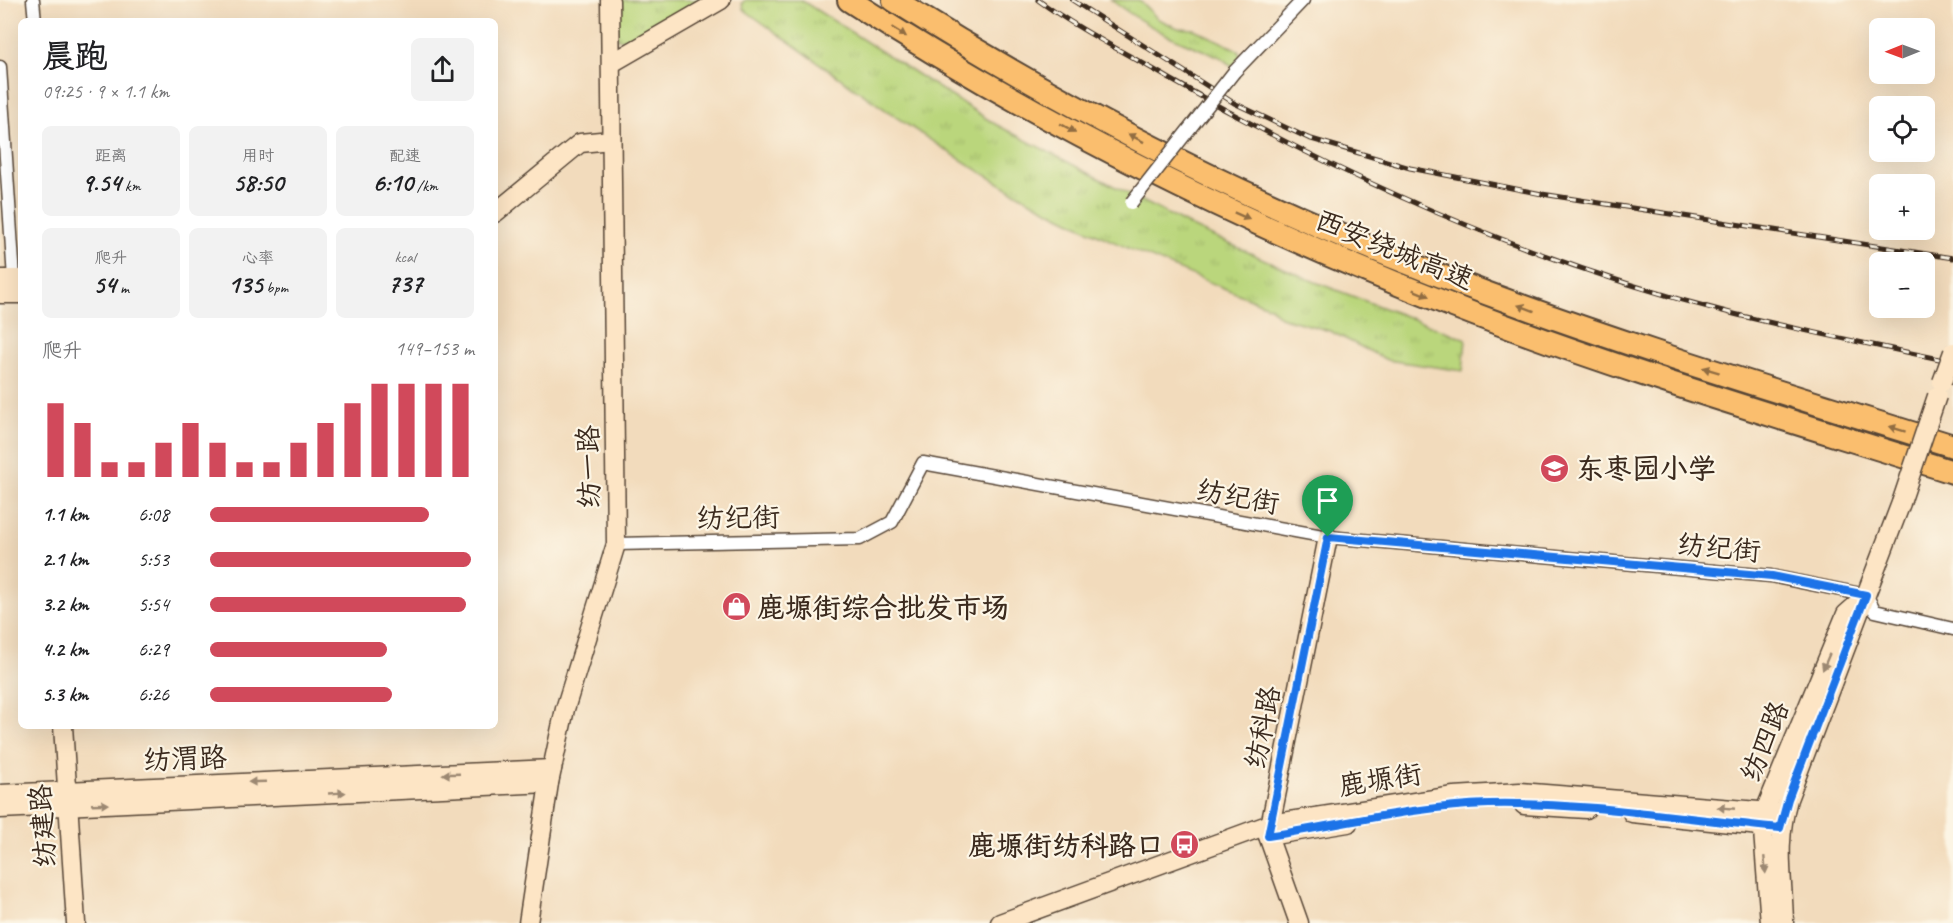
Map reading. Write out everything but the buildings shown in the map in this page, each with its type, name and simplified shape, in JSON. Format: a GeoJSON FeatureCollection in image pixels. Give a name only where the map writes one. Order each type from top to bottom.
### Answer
{"type":"FeatureCollection","features":[{"type":"Feature","properties":{"kind":"highway","name":"西安绕城高速"},"geometry":{"type":"LineString","coordinates":[[849,0],[973,76],[1116,155],[1188,192],[1343,262],[1454,307],[1573,350],[1953,472]]}},
{"type":"Feature","properties":{"kind":"highway","name":"西安绕城高速"},"geometry":{"type":"LineString","coordinates":[[894,0],[1047,91],[1127,134],[1235,188],[1359,243],[1560,320],[1953,446]]}},
{"type":"Feature","properties":{"kind":"street"},"geometry":{"type":"LineString","coordinates":[[33,0],[35,18]]}},
{"type":"Feature","properties":{"kind":"street","name":"纺一路"},"geometry":{"type":"LineString","coordinates":[[528,923],[550,776],[565,709],[616,544],[610,0]]}},
{"type":"Feature","properties":{"kind":"street"},"geometry":{"type":"LineString","coordinates":[[612,63],[721,0]]}},
{"type":"Feature","properties":{"kind":"street"},"geometry":{"type":"LineString","coordinates":[[1131,203],[1234,72],[1303,0]]}},
{"type":"Feature","properties":{"kind":"street"},"geometry":{"type":"LineString","coordinates":[[0,67],[14,283],[0,294]]}},
{"type":"Feature","properties":{"kind":"street"},"geometry":{"type":"LineString","coordinates":[[498,211],[580,143],[611,140]]}},
{"type":"Feature","properties":{"kind":"street","name":"纺四路"},"geometry":{"type":"LineString","coordinates":[[1770,923],[1773,820],[1866,595],[1953,352]]}},
{"type":"Feature","properties":{"kind":"street","name":"纺纪街"},"geometry":{"type":"LineString","coordinates":[[616,544],[860,539],[892,522],[923,463],[1328,537],[1772,576],[1866,595],[1875,610],[1953,629]]}},
{"type":"Feature","properties":{"kind":"street","name":"纺科路"},"geometry":{"type":"LineString","coordinates":[[1269,830],[1328,537]]}},
{"type":"Feature","properties":{"kind":"street","name":"纺建路"},"geometry":{"type":"LineString","coordinates":[[63,729],[75,923]]}},
{"type":"Feature","properties":{"kind":"street","name":"纺渭路"},"geometry":{"type":"LineString","coordinates":[[0,794],[67,798],[550,776]]}},
{"type":"Feature","properties":{"kind":"street","name":"纺渭路"},"geometry":{"type":"LineString","coordinates":[[0,809],[67,798]]}},
{"type":"Feature","properties":{"kind":"street","name":"鹿塬街"},"geometry":{"type":"LineString","coordinates":[[1000,923],[1269,830],[1487,804],[1773,820]]}},
{"type":"Feature","properties":{"kind":"street","name":"纺四路"},"geometry":{"type":"LineString","coordinates":[[1773,820],[1779,847],[1784,923]]}},
{"type":"Feature","properties":{"kind":"street"},"geometry":{"type":"LineString","coordinates":[[1269,830],[1299,923]]}},
{"type":"Feature","properties":{"kind":"street","name":"鹿塬街"},"geometry":{"type":"LineString","coordinates":[[1030,923],[1269,830]]}},
{"type":"Feature","properties":{"kind":"green space"},"geometry":{"type":"Polygon","coordinates":[[[616,0],[711,0],[638,41],[617,39],[616,0]]]}},
{"type":"Feature","properties":{"kind":"green space"},"geometry":{"type":"Polygon","coordinates":[[[745,0],[801,0],[995,124],[1196,229],[1315,282],[1466,339],[1463,371],[1387,360],[1330,331],[1280,317],[1270,307],[1136,252],[1038,205],[972,167],[873,101],[743,9],[742,3],[745,0]]]}},
{"type":"Feature","properties":{"kind":"green space"},"geometry":{"type":"Polygon","coordinates":[[[1111,0],[1139,0],[1158,19],[1178,28],[1194,29],[1238,50],[1241,58],[1233,66],[1220,57],[1150,26],[1111,0]]]}},
{"type":"Feature","properties":{"kind":"railway"},"geometry":{"type":"LineString","coordinates":[[1038,0],[1103,41],[1237,116],[1374,185],[1444,216],[1515,244],[1660,294],[1734,314],[1953,362]]}},
{"type":"Feature","properties":{"kind":"railway"},"geometry":{"type":"LineString","coordinates":[[1072,0],[1234,103],[1308,138],[1410,168],[1542,194],[1953,258]]}},
{"type":"Feature","properties":{"kind":"place","name":"东枣园小学"},"geometry":{"type":"Point","coordinates":[1555,468]}},
{"type":"Feature","properties":{"kind":"place","name":"鹿塬街综合批发市场"},"geometry":{"type":"Point","coordinates":[736,607]}},
{"type":"Feature","properties":{"kind":"place","name":"鹿塬街纺科路口"},"geometry":{"type":"Point","coordinates":[1185,845]}},
{"type":"Feature","properties":{"kind":"route"},"geometry":{"type":"LineString","coordinates":[[1328,537],[1772,576],[1866,595],[1788,799],[1780,828],[1581,808],[1487,804],[1400,814],[1268,836],[1328,537]]}}]}
